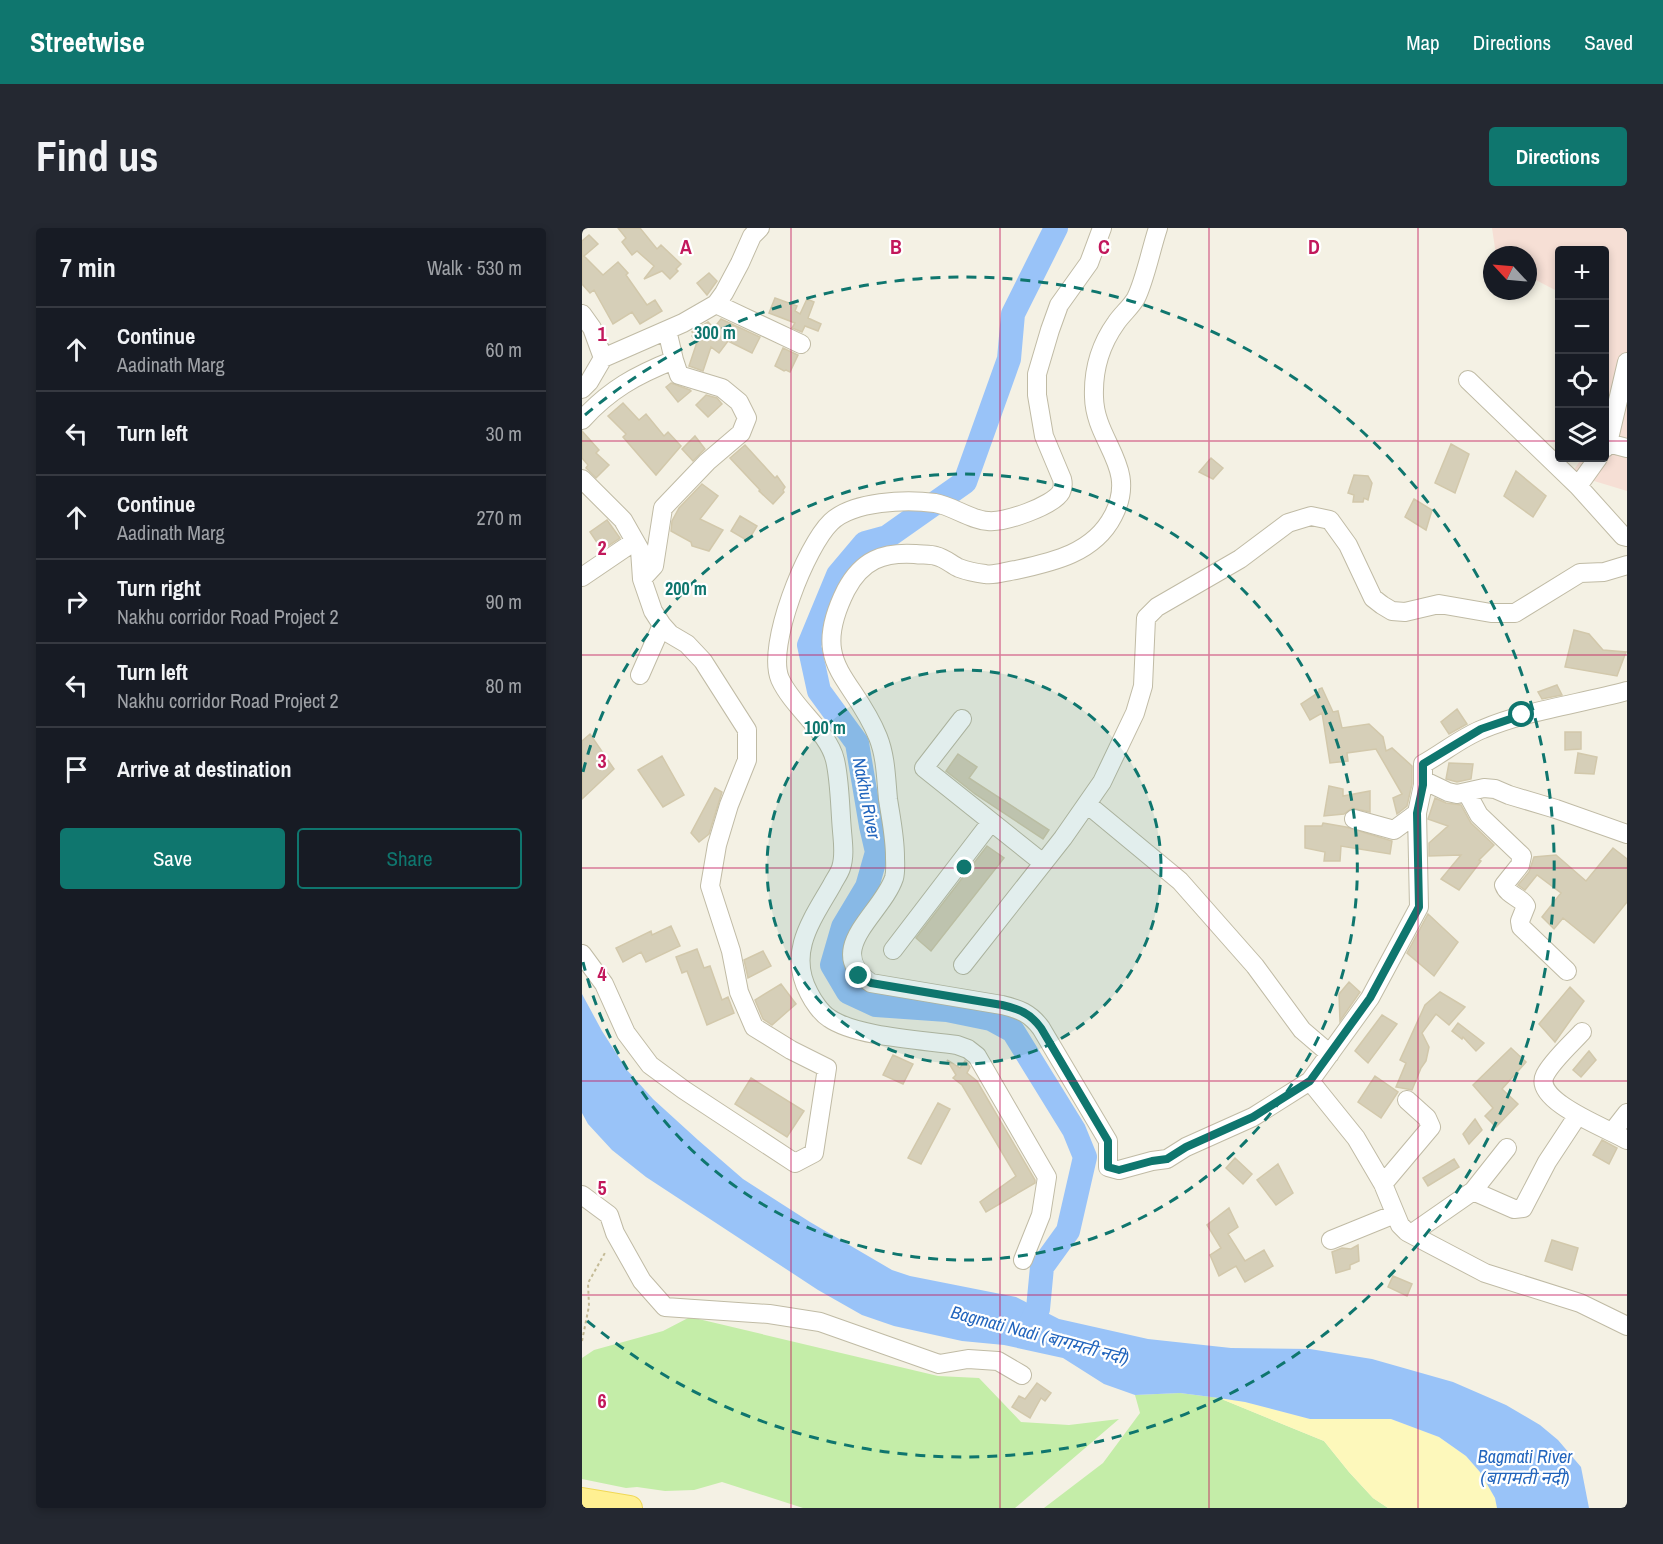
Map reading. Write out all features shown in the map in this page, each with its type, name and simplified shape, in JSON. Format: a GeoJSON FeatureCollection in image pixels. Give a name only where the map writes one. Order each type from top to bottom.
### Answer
{"type":"FeatureCollection","features":[{"type":"Feature","properties":{"kind":"main road"},"geometry":{"type":"LineString","coordinates":[[582,1500],[630,1508]]}},
{"type":"Feature","properties":{"kind":"street"},"geometry":{"type":"LineString","coordinates":[[582,405],[586,386],[603,358],[667,330],[716,304],[740,263],[752,236],[760,228]]}},
{"type":"Feature","properties":{"kind":"street"},"geometry":{"type":"LineString","coordinates":[[1023,1260],[1041,1215],[1047,1177],[977,1056],[968,1048],[957,1045],[854,1030],[829,1018],[809,993],[800,971],[801,945],[841,869],[844,850],[835,760],[827,743],[793,701],[779,677],[777,650],[790,599],[813,549],[831,522],[848,511],[870,503],[935,503],[990,522],[1019,515],[1047,504],[1060,494],[1063,486],[1062,479],[1044,436],[1037,395],[1037,374],[1059,305],[1089,263],[1102,228]]}},
{"type":"Feature","properties":{"kind":"street"},"geometry":{"type":"LineString","coordinates":[[1158,228],[1136,298],[1115,325],[1097,359],[1094,397],[1098,422],[1121,469],[1122,491],[1113,516],[1095,540],[1071,555],[1040,565],[989,575],[959,568],[937,556],[898,553],[876,558],[859,569],[836,612],[830,644],[842,679],[863,709],[879,739],[895,835],[895,876],[856,938],[851,953],[852,964],[859,976],[871,983],[1002,1005],[1021,1010],[1033,1017],[1108,1141],[1108,1167],[1119,1170],[1167,1159],[1186,1147],[1253,1117],[1310,1081],[1370,998],[1419,907],[1417,813],[1423,783],[1423,764],[1481,729],[1522,715],[1627,691]]}},
{"type":"Feature","properties":{"kind":"street"},"geometry":{"type":"LineString","coordinates":[[716,304],[801,344]]}},
{"type":"Feature","properties":{"kind":"street"},"geometry":{"type":"LineString","coordinates":[[582,314],[592,328],[603,358]]}},
{"type":"Feature","properties":{"kind":"street"},"geometry":{"type":"LineString","coordinates":[[642,579],[654,566],[663,508],[707,462],[741,433],[747,418],[739,402],[722,388],[679,375],[667,330]]}},
{"type":"Feature","properties":{"kind":"street"},"geometry":{"type":"LineString","coordinates":[[582,420],[599,401],[634,377],[674,360]]}},
{"type":"Feature","properties":{"kind":"street"},"geometry":{"type":"LineString","coordinates":[[1609,429],[1626,372]]}},
{"type":"Feature","properties":{"kind":"street"},"geometry":{"type":"LineString","coordinates":[[1468,380],[1578,486],[1623,536],[1627,537]]}},
{"type":"Feature","properties":{"kind":"street"},"geometry":{"type":"LineString","coordinates":[[1609,449],[1627,448]]}},
{"type":"Feature","properties":{"kind":"street"},"geometry":{"type":"LineString","coordinates":[[1578,486],[1594,462]]}},
{"type":"Feature","properties":{"kind":"street"},"geometry":{"type":"LineString","coordinates":[[582,479],[623,520],[640,550],[642,579],[653,611],[662,625],[670,634],[687,644],[703,661],[747,730],[747,760],[729,805],[717,845],[710,886],[731,951],[739,992],[754,1027],[791,1050],[827,1068],[814,1153],[795,1163],[650,1065],[626,1033],[604,984],[582,954]]}},
{"type":"Feature","properties":{"kind":"street"},"geometry":{"type":"LineString","coordinates":[[963,965],[1043,863],[1102,782],[1135,713],[1143,686],[1146,618],[1157,607],[1240,559],[1288,523],[1311,516],[1330,520],[1348,544],[1373,598],[1392,611],[1405,612],[1439,604],[1491,613],[1515,613],[1580,573],[1604,572],[1627,565]]}},
{"type":"Feature","properties":{"kind":"street"},"geometry":{"type":"LineString","coordinates":[[582,576],[635,541]]}},
{"type":"Feature","properties":{"kind":"street"},"geometry":{"type":"LineString","coordinates":[[640,675],[662,625]]}},
{"type":"Feature","properties":{"kind":"street"},"geometry":{"type":"LineString","coordinates":[[962,719],[924,768],[1043,863]]}},
{"type":"Feature","properties":{"kind":"street"},"geometry":{"type":"LineString","coordinates":[[1423,783],[1448,792],[1467,793],[1484,788],[1495,789],[1627,834]]}},
{"type":"Feature","properties":{"kind":"street"},"geometry":{"type":"LineString","coordinates":[[1467,793],[1479,815],[1522,856],[1520,865],[1504,885],[1506,890],[1524,902],[1526,906],[1520,921],[1521,927],[1567,971]]}},
{"type":"Feature","properties":{"kind":"street"},"geometry":{"type":"LineString","coordinates":[[1087,804],[1180,881],[1255,966],[1302,1030],[1330,1054]]}},
{"type":"Feature","properties":{"kind":"street"},"geometry":{"type":"LineString","coordinates":[[1354,819],[1394,830],[1417,813]]}},
{"type":"Feature","properties":{"kind":"street"},"geometry":{"type":"LineString","coordinates":[[893,950],[991,822]]}},
{"type":"Feature","properties":{"kind":"street"},"geometry":{"type":"LineString","coordinates":[[1582,1032],[1546,1074],[1543,1083],[1545,1091],[1578,1115],[1620,1136],[1627,1113]]}},
{"type":"Feature","properties":{"kind":"street"},"geometry":{"type":"LineString","coordinates":[[1310,1081],[1356,1138],[1383,1185],[1400,1226],[1407,1232],[1485,1273],[1580,1303],[1627,1326]]}},
{"type":"Feature","properties":{"kind":"street"},"geometry":{"type":"LineString","coordinates":[[1383,1185],[1431,1127],[1427,1118],[1407,1100]]}},
{"type":"Feature","properties":{"kind":"street"},"geometry":{"type":"LineString","coordinates":[[1473,1191],[1514,1209],[1523,1208],[1547,1162],[1578,1115]]}},
{"type":"Feature","properties":{"kind":"street"},"geometry":{"type":"LineString","coordinates":[[1407,1232],[1414,1232],[1473,1191],[1507,1149]]}},
{"type":"Feature","properties":{"kind":"street"},"geometry":{"type":"LineString","coordinates":[[582,1195],[609,1215],[615,1233],[642,1281],[665,1307],[770,1314],[820,1322],[939,1364],[968,1359],[998,1361],[1022,1375]]}},
{"type":"Feature","properties":{"kind":"street"},"geometry":{"type":"LineString","coordinates":[[1331,1240],[1395,1215]]}},
{"type":"Feature","properties":{"kind":"path"},"geometry":{"type":"LineString","coordinates":[[582,1341],[589,1306],[588,1283],[615,1233]]}},
{"type":"Feature","properties":{"kind":"shaded area"},"geometry":{"type":"Polygon","coordinates":[[[1492,228],[1627,228],[1627,491],[1571,474],[1579,462],[1609,462],[1609,433],[1613,408],[1609,398],[1609,246],[1555,246],[1555,290],[1537,281],[1537,246],[1495,246],[1492,228]]]}},
{"type":"Feature","properties":{"kind":"green space"},"geometry":{"type":"Polygon","coordinates":[[[690,1317],[938,1376],[979,1378],[1021,1422],[1069,1425],[1119,1419],[1015,1508],[803,1508],[722,1482],[694,1490],[665,1491],[637,1487],[626,1488],[582,1479],[582,1358],[594,1350],[663,1331],[690,1317]]]}},
{"type":"Feature","properties":{"kind":"green space"},"geometry":{"type":"Polygon","coordinates":[[[1180,1393],[1219,1398],[1324,1441],[1373,1498],[1388,1508],[1044,1508],[1103,1463],[1140,1413],[1135,1395],[1180,1393]]]}},
{"type":"Feature","properties":{"kind":"sand"},"geometry":{"type":"Polygon","coordinates":[[[1219,1398],[1245,1402],[1310,1419],[1391,1419],[1439,1437],[1466,1456],[1480,1472],[1495,1498],[1497,1508],[1388,1508],[1373,1498],[1324,1441],[1219,1398]]]}},
{"type":"Feature","properties":{"kind":"water"},"geometry":{"type":"Polygon","coordinates":[[[582,994],[627,1070],[653,1099],[698,1140],[743,1179],[892,1270],[910,1276],[1016,1297],[1059,1319],[1148,1339],[1231,1348],[1310,1349],[1372,1359],[1453,1382],[1506,1405],[1540,1425],[1558,1440],[1581,1467],[1589,1508],[1497,1508],[1495,1498],[1480,1472],[1466,1456],[1439,1437],[1391,1419],[1310,1419],[1245,1402],[1219,1398],[1180,1393],[1135,1395],[1104,1384],[1063,1358],[1004,1345],[962,1341],[894,1326],[862,1315],[818,1290],[646,1177],[612,1150],[588,1124],[582,1113],[582,994]]]}},
{"type":"Feature","properties":{"kind":"building"},"geometry":{"type":"Polygon","coordinates":[[[618,228],[640,228],[657,249],[661,245],[681,264],[676,269],[678,271],[670,279],[662,271],[644,279],[654,266],[637,251],[632,255],[622,242],[626,238],[618,228]]]}},
{"type":"Feature","properties":{"kind":"building"},"geometry":{"type":"Polygon","coordinates":[[[589,235],[598,244],[584,256],[603,275],[618,262],[628,273],[626,275],[647,305],[655,300],[662,311],[640,324],[632,312],[613,324],[594,290],[590,293],[582,284],[582,241],[589,235]]]}},
{"type":"Feature","properties":{"kind":"building"},"geometry":{"type":"Polygon","coordinates":[[[709,273],[717,281],[707,295],[697,283],[709,273]]]}},
{"type":"Feature","properties":{"kind":"building"},"geometry":{"type":"Polygon","coordinates":[[[775,298],[797,306],[795,311],[800,314],[807,299],[814,302],[808,318],[821,324],[818,331],[805,326],[802,332],[792,328],[795,323],[769,313],[775,298]]]}},
{"type":"Feature","properties":{"kind":"building"},"geometry":{"type":"Polygon","coordinates":[[[721,319],[760,337],[752,353],[728,341],[719,353],[711,347],[703,371],[689,366],[697,342],[692,332],[708,322],[714,328],[721,319]]]}},
{"type":"Feature","properties":{"kind":"building"},"geometry":{"type":"Polygon","coordinates":[[[783,348],[798,355],[790,372],[775,366],[783,348]]]}},
{"type":"Feature","properties":{"kind":"building"},"geometry":{"type":"Polygon","coordinates":[[[671,383],[691,391],[678,402],[666,387],[671,383]]]}},
{"type":"Feature","properties":{"kind":"building"},"geometry":{"type":"Polygon","coordinates":[[[706,395],[717,398],[722,404],[708,417],[696,405],[706,395]]]}},
{"type":"Feature","properties":{"kind":"building"},"geometry":{"type":"Polygon","coordinates":[[[623,403],[639,420],[646,414],[664,436],[668,432],[681,446],[656,475],[623,437],[626,434],[608,416],[623,403]]]}},
{"type":"Feature","properties":{"kind":"building"},"geometry":{"type":"Polygon","coordinates":[[[582,431],[599,450],[596,453],[609,465],[596,478],[586,468],[588,465],[582,458],[582,431]]]}},
{"type":"Feature","properties":{"kind":"building"},"geometry":{"type":"Polygon","coordinates":[[[695,436],[705,449],[693,461],[682,449],[695,436]]]}},
{"type":"Feature","properties":{"kind":"building"},"geometry":{"type":"Polygon","coordinates":[[[1451,444],[1469,454],[1455,493],[1435,483],[1451,444]]]}},
{"type":"Feature","properties":{"kind":"building"},"geometry":{"type":"Polygon","coordinates":[[[745,445],[785,487],[784,492],[773,504],[730,458],[745,445]]]}},
{"type":"Feature","properties":{"kind":"building"},"geometry":{"type":"Polygon","coordinates":[[[1211,458],[1223,468],[1213,479],[1199,472],[1211,458]]]}},
{"type":"Feature","properties":{"kind":"building"},"geometry":{"type":"Polygon","coordinates":[[[1516,471],[1546,496],[1533,517],[1504,496],[1516,471]]]}},
{"type":"Feature","properties":{"kind":"building"},"geometry":{"type":"Polygon","coordinates":[[[1354,475],[1368,476],[1372,483],[1368,500],[1364,498],[1363,502],[1353,502],[1354,495],[1348,493],[1354,475]]]}},
{"type":"Feature","properties":{"kind":"building"},"geometry":{"type":"Polygon","coordinates":[[[702,484],[718,496],[700,519],[723,530],[709,551],[692,546],[691,542],[671,531],[672,521],[679,508],[702,484]]]}},
{"type":"Feature","properties":{"kind":"building"},"geometry":{"type":"Polygon","coordinates":[[[1414,499],[1432,510],[1426,530],[1405,517],[1414,499]]]}},
{"type":"Feature","properties":{"kind":"building"},"geometry":{"type":"Polygon","coordinates":[[[740,516],[757,526],[748,541],[731,531],[740,516]]]}},
{"type":"Feature","properties":{"kind":"building"},"geometry":{"type":"Polygon","coordinates":[[[607,520],[620,538],[602,550],[590,532],[607,520]]]}},
{"type":"Feature","properties":{"kind":"building"},"geometry":{"type":"Polygon","coordinates":[[[1574,630],[1589,634],[1603,650],[1626,652],[1617,676],[1565,667],[1574,630]]]}},
{"type":"Feature","properties":{"kind":"building"},"geometry":{"type":"Polygon","coordinates":[[[1557,685],[1562,695],[1542,699],[1538,692],[1557,685]]]}},
{"type":"Feature","properties":{"kind":"building"},"geometry":{"type":"Polygon","coordinates":[[[1322,688],[1333,712],[1338,711],[1342,728],[1369,724],[1383,737],[1386,751],[1392,748],[1412,766],[1412,784],[1407,806],[1397,814],[1393,798],[1402,794],[1376,749],[1347,753],[1348,761],[1330,763],[1322,713],[1310,720],[1301,704],[1322,688]]]}},
{"type":"Feature","properties":{"kind":"building"},"geometry":{"type":"Polygon","coordinates":[[[1457,709],[1467,724],[1449,734],[1441,722],[1457,709]]]}},
{"type":"Feature","properties":{"kind":"building"},"geometry":{"type":"Polygon","coordinates":[[[1565,732],[1581,732],[1581,749],[1565,750],[1565,732]]]}},
{"type":"Feature","properties":{"kind":"building"},"geometry":{"type":"Polygon","coordinates":[[[590,734],[614,769],[582,799],[582,741],[590,734]]]}},
{"type":"Feature","properties":{"kind":"building"},"geometry":{"type":"Polygon","coordinates":[[[1578,753],[1597,757],[1594,774],[1575,773],[1578,753]]]}},
{"type":"Feature","properties":{"kind":"building"},"geometry":{"type":"Polygon","coordinates":[[[958,754],[977,767],[969,778],[1049,830],[1043,839],[975,794],[946,771],[958,754]]]}},
{"type":"Feature","properties":{"kind":"building"},"geometry":{"type":"Polygon","coordinates":[[[662,756],[684,795],[663,807],[638,770],[662,756]]]}},
{"type":"Feature","properties":{"kind":"building"},"geometry":{"type":"Polygon","coordinates":[[[1449,763],[1473,764],[1471,779],[1457,782],[1446,779],[1449,763]]]}},
{"type":"Feature","properties":{"kind":"building"},"geometry":{"type":"Polygon","coordinates":[[[1329,786],[1343,789],[1343,796],[1370,791],[1370,812],[1352,808],[1344,814],[1324,816],[1329,786]]]}},
{"type":"Feature","properties":{"kind":"building"},"geometry":{"type":"Polygon","coordinates":[[[715,788],[722,792],[709,834],[699,842],[691,833],[715,788]]]}},
{"type":"Feature","properties":{"kind":"building"},"geometry":{"type":"Polygon","coordinates":[[[1435,798],[1446,803],[1461,805],[1471,823],[1494,845],[1479,860],[1481,861],[1459,890],[1441,879],[1461,855],[1429,856],[1429,843],[1448,826],[1428,819],[1435,798]]]}},
{"type":"Feature","properties":{"kind":"building"},"geometry":{"type":"Polygon","coordinates":[[[1323,823],[1346,827],[1392,841],[1390,854],[1341,846],[1340,861],[1324,861],[1325,852],[1305,848],[1305,826],[1322,826],[1323,823]]]}},
{"type":"Feature","properties":{"kind":"building"},"geometry":{"type":"Polygon","coordinates":[[[987,846],[1004,858],[931,951],[916,938],[987,846]]]}},
{"type":"Feature","properties":{"kind":"building"},"geometry":{"type":"Polygon","coordinates":[[[1613,848],[1627,859],[1627,902],[1594,943],[1563,918],[1554,929],[1542,917],[1561,893],[1537,875],[1525,890],[1518,885],[1529,872],[1534,857],[1556,855],[1586,881],[1613,848]]]}},
{"type":"Feature","properties":{"kind":"building"},"geometry":{"type":"Polygon","coordinates":[[[1428,914],[1458,942],[1434,976],[1407,953],[1428,914]]]}},
{"type":"Feature","properties":{"kind":"building"},"geometry":{"type":"Polygon","coordinates":[[[671,926],[680,946],[646,962],[641,952],[623,962],[616,948],[651,931],[652,935],[671,926]]]}},
{"type":"Feature","properties":{"kind":"building"},"geometry":{"type":"Polygon","coordinates":[[[697,949],[704,968],[710,966],[722,1000],[728,997],[734,1013],[707,1025],[687,971],[682,973],[676,957],[697,949]]]}},
{"type":"Feature","properties":{"kind":"building"},"geometry":{"type":"Polygon","coordinates":[[[763,951],[771,966],[748,978],[744,960],[763,951]]]}},
{"type":"Feature","properties":{"kind":"building"},"geometry":{"type":"Polygon","coordinates":[[[1349,982],[1360,992],[1340,1021],[1339,994],[1349,982]]]}},
{"type":"Feature","properties":{"kind":"building"},"geometry":{"type":"Polygon","coordinates":[[[781,984],[796,1004],[772,1025],[763,1019],[755,1000],[781,984]]]}},
{"type":"Feature","properties":{"kind":"building"},"geometry":{"type":"Polygon","coordinates":[[[1570,987],[1584,1001],[1555,1042],[1539,1024],[1570,987]]]}},
{"type":"Feature","properties":{"kind":"building"},"geometry":{"type":"Polygon","coordinates":[[[1440,992],[1465,1007],[1449,1025],[1436,1014],[1422,1033],[1429,1047],[1426,1061],[1412,1090],[1396,1087],[1406,1063],[1400,1060],[1425,1005],[1440,992]]]}},
{"type":"Feature","properties":{"kind":"building"},"geometry":{"type":"Polygon","coordinates":[[[1382,1015],[1397,1024],[1368,1063],[1355,1051],[1382,1015]]]}},
{"type":"Feature","properties":{"kind":"building"},"geometry":{"type":"Polygon","coordinates":[[[1458,1023],[1484,1043],[1476,1051],[1463,1037],[1462,1039],[1452,1031],[1458,1023]]]}},
{"type":"Feature","properties":{"kind":"building"},"geometry":{"type":"Polygon","coordinates":[[[1511,1048],[1526,1062],[1502,1089],[1518,1104],[1496,1127],[1485,1116],[1493,1108],[1473,1085],[1511,1048]]]}},
{"type":"Feature","properties":{"kind":"building"},"geometry":{"type":"Polygon","coordinates":[[[1589,1051],[1596,1060],[1581,1077],[1573,1070],[1589,1051]]]}},
{"type":"Feature","properties":{"kind":"building"},"geometry":{"type":"Polygon","coordinates":[[[893,1055],[913,1064],[903,1084],[883,1075],[893,1055]]]}},
{"type":"Feature","properties":{"kind":"building"},"geometry":{"type":"Polygon","coordinates":[[[947,1060],[960,1068],[965,1061],[968,1064],[970,1067],[967,1073],[977,1081],[1035,1180],[1035,1183],[986,1212],[980,1202],[1016,1176],[962,1085],[953,1078],[956,1075],[947,1060]]]}},
{"type":"Feature","properties":{"kind":"building"},"geometry":{"type":"Polygon","coordinates":[[[1375,1076],[1398,1092],[1381,1118],[1358,1102],[1375,1076]]]}},
{"type":"Feature","properties":{"kind":"building"},"geometry":{"type":"Polygon","coordinates":[[[751,1078],[804,1111],[787,1137],[735,1104],[751,1078]]]}},
{"type":"Feature","properties":{"kind":"building"},"geometry":{"type":"Polygon","coordinates":[[[938,1103],[950,1109],[921,1164],[908,1158],[938,1103]]]}},
{"type":"Feature","properties":{"kind":"building"},"geometry":{"type":"Polygon","coordinates":[[[1475,1119],[1482,1130],[1469,1144],[1463,1134],[1475,1119]]]}},
{"type":"Feature","properties":{"kind":"building"},"geometry":{"type":"Polygon","coordinates":[[[1602,1140],[1617,1148],[1609,1164],[1593,1155],[1602,1140]]]}},
{"type":"Feature","properties":{"kind":"building"},"geometry":{"type":"Polygon","coordinates":[[[1235,1158],[1252,1174],[1243,1184],[1226,1168],[1235,1158]]]}},
{"type":"Feature","properties":{"kind":"building"},"geometry":{"type":"Polygon","coordinates":[[[1454,1159],[1459,1167],[1428,1186],[1423,1178],[1454,1159]]]}},
{"type":"Feature","properties":{"kind":"building"},"geometry":{"type":"Polygon","coordinates":[[[1278,1164],[1293,1193],[1276,1205],[1257,1180],[1278,1164]]]}},
{"type":"Feature","properties":{"kind":"building"},"geometry":{"type":"Polygon","coordinates":[[[1229,1208],[1238,1227],[1228,1234],[1245,1261],[1264,1250],[1273,1266],[1245,1282],[1236,1266],[1219,1276],[1210,1255],[1221,1248],[1207,1225],[1229,1208]]]}},
{"type":"Feature","properties":{"kind":"building"},"geometry":{"type":"Polygon","coordinates":[[[1552,1240],[1578,1248],[1572,1270],[1545,1261],[1552,1240]]]}},
{"type":"Feature","properties":{"kind":"building"},"geometry":{"type":"Polygon","coordinates":[[[1358,1245],[1359,1261],[1350,1265],[1350,1269],[1336,1273],[1332,1252],[1342,1248],[1351,1249],[1358,1245]]]}},
{"type":"Feature","properties":{"kind":"building"},"geometry":{"type":"Polygon","coordinates":[[[1393,1276],[1412,1284],[1407,1296],[1388,1287],[1393,1276]]]}},
{"type":"Feature","properties":{"kind":"building"},"geometry":{"type":"Polygon","coordinates":[[[1037,1383],[1051,1393],[1045,1401],[1041,1398],[1030,1418],[1012,1407],[1019,1396],[1025,1399],[1037,1383]]]}},
{"type":"Feature","properties":{"kind":"waterway","name":"Nakhu River"},"geometry":{"type":"LineString","coordinates":[[1028,1329],[1038,1309],[1042,1267],[1068,1231],[1085,1157],[1074,1130],[1013,1031],[991,1019],[947,1010],[876,1005],[848,992],[832,965],[843,927],[867,887],[877,852],[857,743],[819,691],[809,645],[838,575],[865,543],[887,537],[965,482],[1009,359],[1013,314],[1056,228]]}},
{"type":"Feature","properties":{"kind":"route"},"geometry":{"type":"LineString","coordinates":[[859,976],[871,983],[1002,1005],[1021,1010],[1033,1017],[1108,1141],[1108,1167],[1119,1170],[1167,1159],[1186,1147],[1253,1117],[1310,1081],[1370,998],[1419,907],[1417,813],[1423,785],[1423,764],[1481,729],[1522,715]]}},
{"type":"Feature","properties":{"kind":"water label","name":"Bagmati Nadi (बागमती नदी)"},"geometry":{"type":"Point","coordinates":[1040,1335]}},
{"type":"Feature","properties":{"kind":"water label","name":"Bagmati River (बागमती नदी)"},"geometry":{"type":"Point","coordinates":[1525,1466]}}]}
